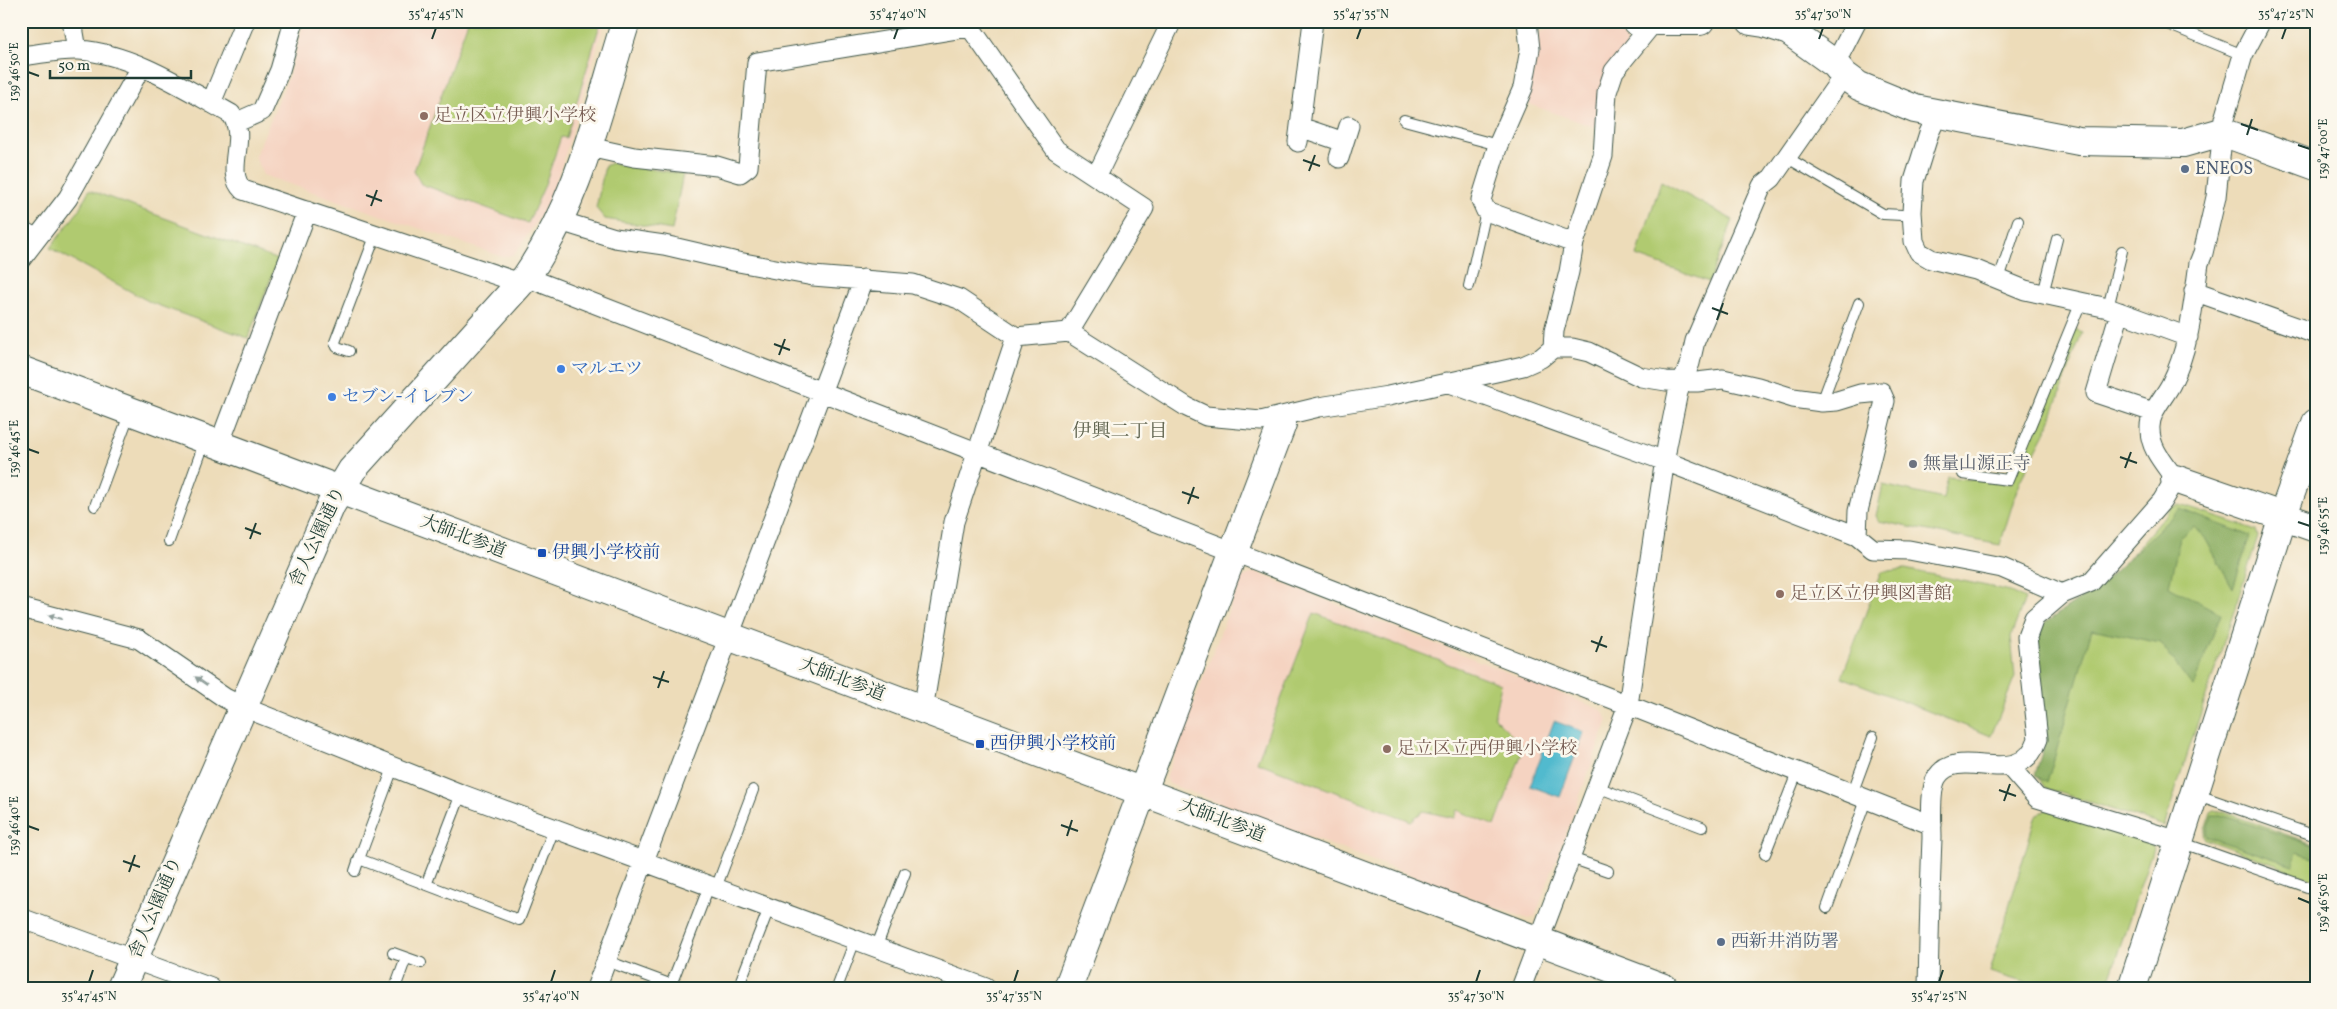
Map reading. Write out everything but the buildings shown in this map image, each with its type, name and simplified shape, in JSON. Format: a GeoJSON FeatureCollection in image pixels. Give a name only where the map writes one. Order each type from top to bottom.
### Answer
{"type":"FeatureCollection","features":[{"type":"Feature","properties":{"kind":"street"},"geometry":{"type":"LineString","coordinates":[[72,21],[77,50]]}},
{"type":"Feature","properties":{"kind":"street"},"geometry":{"type":"LineString","coordinates":[[212,103],[245,21]]}},
{"type":"Feature","properties":{"kind":"street","name":"舎人公園通り"},"geometry":{"type":"LineString","coordinates":[[121,988],[338,490],[352,470],[523,280],[560,221],[589,148],[626,21]]}},
{"type":"Feature","properties":{"kind":"street"},"geometry":{"type":"LineString","coordinates":[[1097,175],[1172,21]]}},
{"type":"Feature","properties":{"kind":"street"},"geometry":{"type":"LineString","coordinates":[[1313,21],[1299,135],[1344,142]]}},
{"type":"Feature","properties":{"kind":"street"},"geometry":{"type":"LineString","coordinates":[[1527,21],[1530,49],[1523,88],[1498,145],[1481,200],[1486,211],[1574,243]]}},
{"type":"Feature","properties":{"kind":"street"},"geometry":{"type":"LineString","coordinates":[[1553,348],[1554,331],[1569,272],[1574,243],[1603,156],[1607,92],[1614,71],[1644,22],[1700,21]]}},
{"type":"Feature","properties":{"kind":"street"},"geometry":{"type":"LineString","coordinates":[[1751,21],[1791,26],[1859,86],[1915,109],[2079,141],[2183,143],[2222,132],[2316,166]]}},
{"type":"Feature","properties":{"kind":"street"},"geometry":{"type":"LineString","coordinates":[[1521,988],[1628,705],[1665,461],[1678,392],[1690,363],[1695,341],[1762,186],[1772,178],[1786,158],[1840,70],[1857,21]]}},
{"type":"Feature","properties":{"kind":"street"},"geometry":{"type":"LineString","coordinates":[[2261,21],[2243,55],[2222,132],[2216,197],[2203,253],[2198,264],[2188,337],[2171,383],[2154,412],[2149,427],[2153,447],[2175,479],[2316,528]]}},
{"type":"Feature","properties":{"kind":"street"},"geometry":{"type":"LineString","coordinates":[[237,122],[262,111],[280,70],[288,23]]}},
{"type":"Feature","properties":{"kind":"street"},"geometry":{"type":"LineString","coordinates":[[589,148],[634,157],[717,166],[740,173],[748,167],[757,62],[967,24],[1056,150],[1097,175],[1144,208],[1069,332]]}},
{"type":"Feature","properties":{"kind":"street"},"geometry":{"type":"LineString","coordinates":[[21,56],[77,50],[111,55],[141,67],[231,114],[237,122],[239,134],[235,174],[236,184],[243,190],[523,280],[822,392],[1932,825]]}},
{"type":"Feature","properties":{"kind":"street"},"geometry":{"type":"LineString","coordinates":[[21,260],[68,198],[141,67]]}},
{"type":"Feature","properties":{"kind":"street"},"geometry":{"type":"LineString","coordinates":[[1938,114],[1928,133],[1914,181],[1912,212],[1914,242],[1919,252],[1931,259],[1976,270],[2025,290],[2114,310],[2188,337]]}},
{"type":"Feature","properties":{"kind":"street"},"geometry":{"type":"LineString","coordinates":[[212,443],[307,211]]}},
{"type":"Feature","properties":{"kind":"street"},"geometry":{"type":"LineString","coordinates":[[560,221],[615,238],[664,245],[733,261],[813,276],[913,284],[959,299],[1016,337],[1069,332],[1187,407],[1206,416],[1261,421],[1283,420],[1319,407],[1388,396],[1523,366],[1541,358],[1553,348],[1572,348],[1589,352],[1641,377],[1683,381],[1723,379],[1793,398],[1822,402],[1837,401],[1860,394],[1881,392],[1884,401],[1858,512],[1857,536]]}},
{"type":"Feature","properties":{"kind":"street"},"geometry":{"type":"LineString","coordinates":[[596,988],[864,279]]}},
{"type":"Feature","properties":{"kind":"street"},"geometry":{"type":"LineString","coordinates":[[2194,291],[2316,334]]}},
{"type":"Feature","properties":{"kind":"street"},"geometry":{"type":"LineString","coordinates":[[2114,310],[2096,393],[2154,412]]}},
{"type":"Feature","properties":{"kind":"street"},"geometry":{"type":"LineString","coordinates":[[923,710],[954,522],[1016,337]]}},
{"type":"Feature","properties":{"kind":"street","name":"大師北参道"},"geometry":{"type":"LineString","coordinates":[[21,370],[923,710],[1142,790],[1664,988]]}},
{"type":"Feature","properties":{"kind":"street"},"geometry":{"type":"LineString","coordinates":[[1447,382],[1665,461],[1857,536],[1873,549],[1909,550],[2002,568],[2062,594]]}},
{"type":"Feature","properties":{"kind":"street"},"geometry":{"type":"LineString","coordinates":[[1068,988],[1142,790],[1235,552],[1283,420]]}},
{"type":"Feature","properties":{"kind":"street"},"geometry":{"type":"LineString","coordinates":[[2132,988],[2283,518],[2316,423]]}},
{"type":"Feature","properties":{"kind":"street"},"geometry":{"type":"LineString","coordinates":[[1928,988],[1932,825],[1936,779],[1943,770],[1954,765],[2009,766],[2021,763],[2035,750],[2038,739],[2027,637],[2034,618],[2062,594],[2091,582],[2162,501],[2175,479]]}},
{"type":"Feature","properties":{"kind":"street"},"geometry":{"type":"LineString","coordinates":[[21,608],[139,639],[225,698],[243,707],[461,794],[986,988]]}},
{"type":"Feature","properties":{"kind":"street"},"geometry":{"type":"LineString","coordinates":[[2009,766],[2037,798],[2179,841]]}},
{"type":"Feature","properties":{"kind":"street"},"geometry":{"type":"LineString","coordinates":[[21,918],[211,988]]}},
{"type":"Feature","properties":{"kind":"lane"},"geometry":{"type":"LineString","coordinates":[[2160,21],[2243,55]]}},
{"type":"Feature","properties":{"kind":"lane"},"geometry":{"type":"LineString","coordinates":[[1404,120],[1498,145]]}},
{"type":"Feature","properties":{"kind":"lane"},"geometry":{"type":"LineString","coordinates":[[1786,158],[1883,214],[1902,215]]}},
{"type":"Feature","properties":{"kind":"lane"},"geometry":{"type":"LineString","coordinates":[[1469,286],[1486,211]]}},
{"type":"Feature","properties":{"kind":"lane"},"geometry":{"type":"LineString","coordinates":[[1999,279],[2018,222]]}},
{"type":"Feature","properties":{"kind":"lane"},"geometry":{"type":"LineString","coordinates":[[21,225],[41,236]]}},
{"type":"Feature","properties":{"kind":"lane"},"geometry":{"type":"LineString","coordinates":[[349,351],[337,347],[335,342],[376,234]]}},
{"type":"Feature","properties":{"kind":"lane"},"geometry":{"type":"LineString","coordinates":[[2043,294],[2057,239]]}},
{"type":"Feature","properties":{"kind":"lane"},"geometry":{"type":"LineString","coordinates":[[2114,310],[2122,250]]}},
{"type":"Feature","properties":{"kind":"lane"},"geometry":{"type":"LineString","coordinates":[[1963,474],[2008,480],[2081,302]]}},
{"type":"Feature","properties":{"kind":"lane"},"geometry":{"type":"LineString","coordinates":[[1822,402],[1860,303]]}},
{"type":"Feature","properties":{"kind":"lane"},"geometry":{"type":"LineString","coordinates":[[95,506],[130,412]]}},
{"type":"Feature","properties":{"kind":"lane"},"geometry":{"type":"LineString","coordinates":[[169,541],[212,443]]}},
{"type":"Feature","properties":{"kind":"lane"},"geometry":{"type":"LineString","coordinates":[[1827,908],[1859,797],[1873,737]]}},
{"type":"Feature","properties":{"kind":"lane"},"geometry":{"type":"LineString","coordinates":[[355,871],[393,768]]}},
{"type":"Feature","properties":{"kind":"lane"},"geometry":{"type":"LineString","coordinates":[[1765,854],[1797,773]]}},
{"type":"Feature","properties":{"kind":"lane"},"geometry":{"type":"LineString","coordinates":[[1597,787],[1702,827]]}},
{"type":"Feature","properties":{"kind":"lane"},"geometry":{"type":"LineString","coordinates":[[607,961],[676,986],[712,887],[753,790]]}},
{"type":"Feature","properties":{"kind":"lane"},"geometry":{"type":"LineString","coordinates":[[426,885],[461,794]]}},
{"type":"Feature","properties":{"kind":"lane"},"geometry":{"type":"LineString","coordinates":[[2194,794],[2316,836]]}},
{"type":"Feature","properties":{"kind":"lane"},"geometry":{"type":"LineString","coordinates":[[359,860],[519,920],[554,829]]}},
{"type":"Feature","properties":{"kind":"lane"},"geometry":{"type":"LineString","coordinates":[[2179,841],[2316,890]]}},
{"type":"Feature","properties":{"kind":"lane"},"geometry":{"type":"LineString","coordinates":[[1571,858],[1608,871]]}},
{"type":"Feature","properties":{"kind":"lane"},"geometry":{"type":"LineString","coordinates":[[876,948],[905,873]]}},
{"type":"Feature","properties":{"kind":"lane"},"geometry":{"type":"LineString","coordinates":[[738,988],[769,908]]}},
{"type":"Feature","properties":{"kind":"lane"},"geometry":{"type":"LineString","coordinates":[[837,988],[855,940]]}},
{"type":"Feature","properties":{"kind":"lane"},"geometry":{"type":"LineString","coordinates":[[394,953],[421,963]]}},
{"type":"Feature","properties":{"kind":"lane"},"geometry":{"type":"LineString","coordinates":[[396,988],[406,958]]}},
{"type":"Feature","properties":{"kind":"shaded area","name":"足立区立伊興小学校"},"geometry":{"type":"Polygon","coordinates":[[[304,21],[605,21],[563,162],[547,205],[515,254],[503,257],[263,175],[255,157],[289,75],[304,21]]]}},
{"type":"Feature","properties":{"kind":"shaded area"},"geometry":{"type":"Polygon","coordinates":[[[1556,24],[1621,29],[1627,46],[1597,128],[1523,102],[1533,36],[1556,24]]]}},
{"type":"Feature","properties":{"kind":"shaded area","name":"足立区立西伊興小学校"},"geometry":{"type":"Polygon","coordinates":[[[1255,572],[1602,710],[1608,720],[1535,917],[1528,919],[1169,784],[1166,777],[1241,578],[1255,572]]]}},
{"type":"Feature","properties":{"kind":"green space"},"geometry":{"type":"Polygon","coordinates":[[[468,21],[601,21],[566,138],[561,137],[544,187],[528,223],[421,184],[414,171],[468,21]]]}},
{"type":"Feature","properties":{"kind":"green space"},"geometry":{"type":"Polygon","coordinates":[[[611,163],[683,174],[672,230],[605,219],[596,208],[605,166],[611,163]]]}},
{"type":"Feature","properties":{"kind":"green space"},"geometry":{"type":"Polygon","coordinates":[[[1661,181],[1733,220],[1709,282],[1637,256],[1661,181]]]}},
{"type":"Feature","properties":{"kind":"green space"},"geometry":{"type":"Polygon","coordinates":[[[89,190],[278,260],[248,338],[152,303],[50,248],[77,213],[89,190]]]}},
{"type":"Feature","properties":{"kind":"green space"},"geometry":{"type":"Polygon","coordinates":[[[2075,329],[2082,332],[2049,425],[2019,483],[2000,545],[1879,521],[1876,516],[1883,485],[1943,499],[1948,477],[2011,484],[2075,329]]]}},
{"type":"Feature","properties":{"kind":"green space"},"geometry":{"type":"Polygon","coordinates":[[[2180,505],[2256,530],[2258,537],[2164,826],[2045,788],[2038,777],[2099,593],[2172,507],[2180,505]]]}},
{"type":"Feature","properties":{"kind":"green space"},"geometry":{"type":"Polygon","coordinates":[[[2180,509],[2250,536],[2233,588],[2205,538],[2194,526],[2180,537],[2169,586],[2221,614],[2193,687],[2160,643],[2092,629],[2047,783],[2035,775],[2044,746],[2038,639],[2043,624],[2101,585],[2180,509]]]}},
{"type":"Feature","properties":{"kind":"green space"},"geometry":{"type":"Polygon","coordinates":[[[1905,569],[2006,590],[2025,599],[2011,636],[2015,677],[1991,736],[1842,677],[1881,572],[1905,569]]]}},
{"type":"Feature","properties":{"kind":"green space"},"geometry":{"type":"Polygon","coordinates":[[[1314,613],[1501,684],[1494,717],[1524,747],[1495,826],[1457,810],[1454,818],[1423,811],[1411,821],[1257,762],[1314,613]]]}},
{"type":"Feature","properties":{"kind":"green space"},"geometry":{"type":"Polygon","coordinates":[[[2215,809],[2316,845],[2316,880],[2205,839],[2203,835],[2211,811],[2215,809]]]}},
{"type":"Feature","properties":{"kind":"green space"},"geometry":{"type":"Polygon","coordinates":[[[2047,810],[2149,842],[2153,848],[2106,988],[2042,988],[1990,972],[2036,815],[2047,810]]]}},
{"type":"Feature","properties":{"kind":"green space"},"geometry":{"type":"Polygon","coordinates":[[[2212,814],[2218,814],[2316,846],[2316,858],[2297,852],[2293,865],[2207,837],[2205,834],[2212,814]]]}},
{"type":"Feature","properties":{"kind":"water"},"geometry":{"type":"Polygon","coordinates":[[[1554,721],[1584,732],[1560,797],[1530,786],[1554,721]]]}},
{"type":"Feature","properties":{"kind":"place","name":"足立区立伊興小学校"},"geometry":{"type":"Point","coordinates":[424,116]}},
{"type":"Feature","properties":{"kind":"place","name":"ENEOS"},"geometry":{"type":"Point","coordinates":[2185,169]}},
{"type":"Feature","properties":{"kind":"place","name":"マルエツ"},"geometry":{"type":"Point","coordinates":[561,369]}},
{"type":"Feature","properties":{"kind":"place","name":"セブン-イレブン"},"geometry":{"type":"Point","coordinates":[332,397]}},
{"type":"Feature","properties":{"kind":"place","name":"無量山源正寺"},"geometry":{"type":"Point","coordinates":[1913,464]}},
{"type":"Feature","properties":{"kind":"place","name":"伊興小学校前"},"geometry":{"type":"Point","coordinates":[542,553]}},
{"type":"Feature","properties":{"kind":"place","name":"足立区立伊興図書館"},"geometry":{"type":"Point","coordinates":[1780,594]}},
{"type":"Feature","properties":{"kind":"place","name":"西伊興小学校前"},"geometry":{"type":"Point","coordinates":[980,744]}},
{"type":"Feature","properties":{"kind":"place","name":"足立区立西伊興小学校"},"geometry":{"type":"Point","coordinates":[1387,749]}},
{"type":"Feature","properties":{"kind":"place","name":"西新井消防署"},"geometry":{"type":"Point","coordinates":[1721,942]}},
{"type":"Feature","properties":{"kind":"district","name":"伊興二丁目"},"geometry":{"type":"Point","coordinates":[1120,432]}}]}
